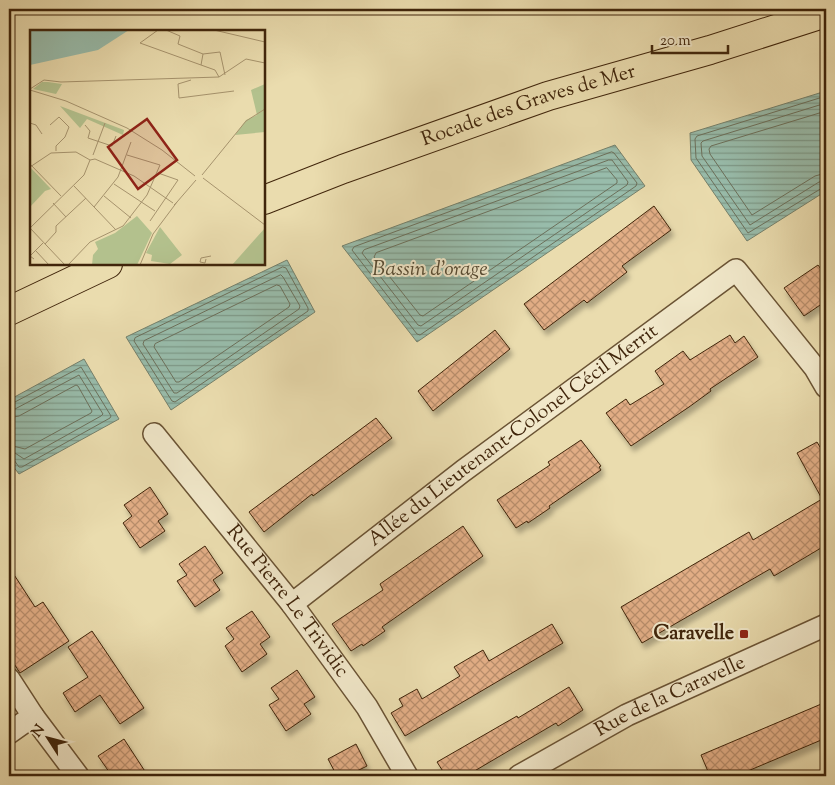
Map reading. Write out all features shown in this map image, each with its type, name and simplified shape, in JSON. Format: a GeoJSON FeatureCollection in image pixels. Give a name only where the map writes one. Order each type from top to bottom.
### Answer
{"type":"FeatureCollection","features":[{"type":"Feature","properties":{"kind":"main road","name":"Rocade des Graves de Mer"},"geometry":{"type":"LineString","coordinates":[[265,200],[342,169],[548,96],[710,50],[826,13]]}},
{"type":"Feature","properties":{"kind":"main road"},"geometry":{"type":"LineString","coordinates":[[9,311],[106,265]]}},
{"type":"Feature","properties":{"kind":"street","name":"Allée du Lieutenant-Colonel Cécil Merrit"},"geometry":{"type":"LineString","coordinates":[[292,604],[463,471],[736,270],[820,364]]}},
{"type":"Feature","properties":{"kind":"street"},"geometry":{"type":"LineString","coordinates":[[820,364],[826,387]]}},
{"type":"Feature","properties":{"kind":"street","name":"Rue Pierre Le Trividic"},"geometry":{"type":"LineString","coordinates":[[154,434],[292,604],[367,707],[407,776]]}},
{"type":"Feature","properties":{"kind":"street","name":"Rue de la Caravelle"},"geometry":{"type":"LineString","coordinates":[[518,776],[628,715],[826,625]]}},
{"type":"Feature","properties":{"kind":"street"},"geometry":{"type":"LineString","coordinates":[[9,679],[33,716],[78,776]]}},
{"type":"Feature","properties":{"kind":"street"},"geometry":{"type":"LineString","coordinates":[[9,734],[33,716]]}},
{"type":"Feature","properties":{"kind":"water"},"geometry":{"type":"Polygon","coordinates":[[[826,91],[826,191],[747,241],[691,160],[690,133],[826,91]]]}},
{"type":"Feature","properties":{"kind":"water","name":"Bassin d'orage"},"geometry":{"type":"Polygon","coordinates":[[[615,145],[645,186],[417,342],[342,246],[615,145]]]}},
{"type":"Feature","properties":{"kind":"water"},"geometry":{"type":"Polygon","coordinates":[[[287,260],[315,312],[171,410],[126,337],[287,260]]]}},
{"type":"Feature","properties":{"kind":"water"},"geometry":{"type":"Polygon","coordinates":[[[84,359],[119,419],[19,474],[9,461],[9,400],[84,359]]]}},
{"type":"Feature","properties":{"kind":"building"},"geometry":{"type":"Polygon","coordinates":[[[654,206],[671,230],[622,266],[627,272],[587,303],[584,300],[544,330],[524,304],[654,206]]]}},
{"type":"Feature","properties":{"kind":"building"},"geometry":{"type":"Polygon","coordinates":[[[818,265],[826,276],[826,301],[804,316],[784,288],[818,265]]]}},
{"type":"Feature","properties":{"kind":"building"},"geometry":{"type":"Polygon","coordinates":[[[495,330],[510,349],[433,411],[418,391],[495,330]]]}},
{"type":"Feature","properties":{"kind":"building"},"geometry":{"type":"Polygon","coordinates":[[[730,335],[735,343],[744,336],[758,357],[631,446],[606,413],[626,399],[630,405],[664,384],[655,371],[683,351],[690,360],[730,335]]]}},
{"type":"Feature","properties":{"kind":"building"},"geometry":{"type":"Polygon","coordinates":[[[376,418],[392,438],[313,496],[312,494],[264,532],[249,512],[376,418]]]}},
{"type":"Feature","properties":{"kind":"building"},"geometry":{"type":"Polygon","coordinates":[[[581,440],[601,466],[599,467],[601,470],[549,506],[550,508],[528,523],[527,521],[516,528],[497,500],[550,465],[548,462],[581,440]]]}},
{"type":"Feature","properties":{"kind":"building"},"geometry":{"type":"Polygon","coordinates":[[[817,442],[826,457],[826,545],[774,576],[770,569],[642,643],[621,607],[749,532],[753,540],[822,499],[797,453],[817,442]]]}},
{"type":"Feature","properties":{"kind":"building"},"geometry":{"type":"Polygon","coordinates":[[[150,487],[168,514],[158,521],[165,531],[140,548],[123,523],[132,516],[124,505],[150,487]]]}},
{"type":"Feature","properties":{"kind":"building"},"geometry":{"type":"Polygon","coordinates":[[[463,526],[483,556],[382,627],[385,631],[363,646],[362,644],[351,651],[332,624],[383,590],[380,584],[463,526]]]}},
{"type":"Feature","properties":{"kind":"building"},"geometry":{"type":"Polygon","coordinates":[[[205,546],[223,573],[213,580],[220,590],[195,607],[177,581],[187,575],[179,564],[205,546]]]}},
{"type":"Feature","properties":{"kind":"building"},"geometry":{"type":"Polygon","coordinates":[[[9,567],[35,607],[43,602],[69,641],[20,673],[9,656],[9,567]]]}},
{"type":"Feature","properties":{"kind":"building"},"geometry":{"type":"Polygon","coordinates":[[[252,611],[270,637],[260,644],[267,654],[242,672],[225,646],[234,639],[226,628],[252,611]]]}},
{"type":"Feature","properties":{"kind":"building"},"geometry":{"type":"Polygon","coordinates":[[[552,624],[563,643],[405,736],[391,713],[403,706],[399,699],[417,689],[422,699],[460,676],[454,667],[483,650],[489,661],[552,624]]]}},
{"type":"Feature","properties":{"kind":"building"},"geometry":{"type":"Polygon","coordinates":[[[92,631],[144,708],[120,724],[100,695],[75,712],[63,693],[88,677],[68,647],[92,631]]]}},
{"type":"Feature","properties":{"kind":"building"},"geometry":{"type":"Polygon","coordinates":[[[297,670],[315,697],[304,704],[311,714],[286,731],[269,705],[279,699],[271,688],[297,670]]]}},
{"type":"Feature","properties":{"kind":"building"},"geometry":{"type":"Polygon","coordinates":[[[569,687],[583,710],[558,726],[556,723],[466,776],[446,776],[437,762],[517,716],[518,718],[569,687]]]}},
{"type":"Feature","properties":{"kind":"building"},"geometry":{"type":"Polygon","coordinates":[[[826,702],[826,738],[736,776],[710,776],[701,755],[826,702]]]}},
{"type":"Feature","properties":{"kind":"building"},"geometry":{"type":"Polygon","coordinates":[[[124,739],[148,776],[112,776],[98,756],[124,739]]]}},
{"type":"Feature","properties":{"kind":"building"},"geometry":{"type":"Polygon","coordinates":[[[356,744],[367,766],[347,776],[337,776],[328,759],[356,744]]]}},
{"type":"Feature","properties":{"kind":"place","name":"Caravelle"},"geometry":{"type":"Point","coordinates":[744,634]}}]}
